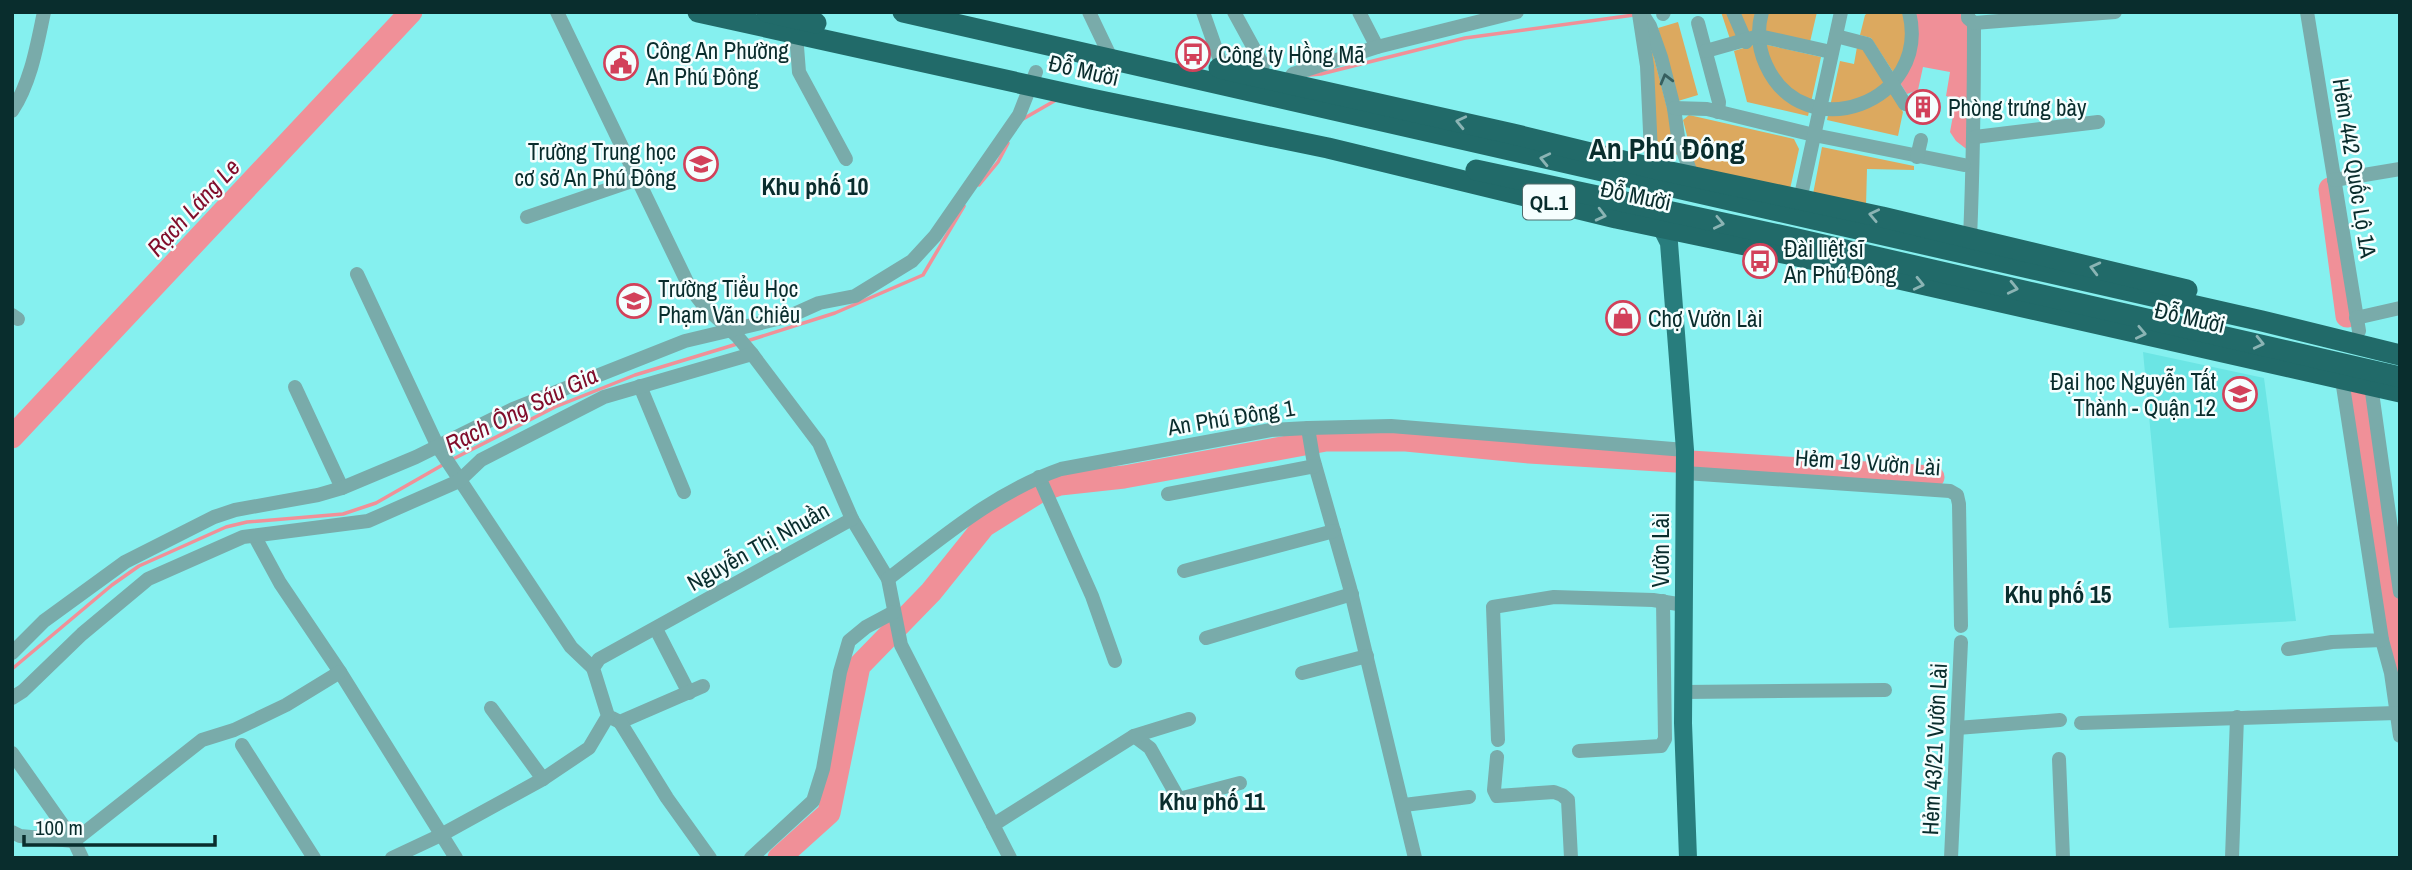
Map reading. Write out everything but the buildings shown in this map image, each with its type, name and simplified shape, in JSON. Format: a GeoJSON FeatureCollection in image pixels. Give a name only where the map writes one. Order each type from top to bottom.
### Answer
{"type":"FeatureCollection","features":[{"type":"Feature","properties":{"kind":"highway","name":"Đỗ Mười"},"geometry":{"type":"LineString","coordinates":[[698,12],[796,34],[1033,78]]}},
{"type":"Feature","properties":{"kind":"highway","name":"Đỗ Mười"},"geometry":{"type":"LineString","coordinates":[[767,12],[1033,78],[1667,225],[1793,238],[2370,377],[2400,377]]}},
{"type":"Feature","properties":{"kind":"highway","name":"Đỗ Mười"},"geometry":{"type":"LineString","coordinates":[[903,12],[1107,51],[1223,69],[1652,176]]}},
{"type":"Feature","properties":{"kind":"highway","name":"Đỗ Mười"},"geometry":{"type":"LineString","coordinates":[[965,12],[1107,51],[1652,176],[2358,331],[2400,355]]}},
{"type":"Feature","properties":{"kind":"highway","name":"Đỗ Mười"},"geometry":{"type":"LineString","coordinates":[[1688,183],[1800,200],[1882,217],[2400,342]]}},
{"type":"Feature","properties":{"kind":"highway","name":"Đỗ Mười"},"geometry":{"type":"LineString","coordinates":[[2370,377],[2400,392]]}},
{"type":"Feature","properties":{"kind":"main road","name":"Vườn Lài"},"geometry":{"type":"LineString","coordinates":[[1652,176],[1667,225],[1685,462],[1684,692],[1688,858]]}},
{"type":"Feature","properties":{"kind":"main road","name":"Vườn Lài"},"geometry":{"type":"LineString","coordinates":[[1667,225],[1688,183]]}},
{"type":"Feature","properties":{"kind":"street"},"geometry":{"type":"LineString","coordinates":[[12,111],[19,101],[36,54],[44,12]]}},
{"type":"Feature","properties":{"kind":"street","name":"Nguyễn Thị Nhuần"},"geometry":{"type":"LineString","coordinates":[[557,12],[690,288],[704,306],[750,351],[819,443],[852,519],[599,659],[593,668]]}},
{"type":"Feature","properties":{"kind":"street"},"geometry":{"type":"LineString","coordinates":[[1089,12],[1107,51]]}},
{"type":"Feature","properties":{"kind":"street"},"geometry":{"type":"LineString","coordinates":[[1203,12],[1223,69]]}},
{"type":"Feature","properties":{"kind":"street"},"geometry":{"type":"LineString","coordinates":[[1234,12],[1263,65],[1259,77]]}},
{"type":"Feature","properties":{"kind":"street"},"geometry":{"type":"LineString","coordinates":[[1359,12],[1377,47]]}},
{"type":"Feature","properties":{"kind":"street"},"geometry":{"type":"LineString","coordinates":[[1286,83],[1293,74],[1377,47],[1517,12]]}},
{"type":"Feature","properties":{"kind":"street"},"geometry":{"type":"LineString","coordinates":[[1640,12],[1647,66],[1652,176]]}},
{"type":"Feature","properties":{"kind":"street","name":"Vườn Lài"},"geometry":{"type":"LineString","coordinates":[[1640,12],[1650,26],[1674,108],[1688,183]]}},
{"type":"Feature","properties":{"kind":"street"},"geometry":{"type":"LineString","coordinates":[[1733,12],[1746,41],[1765,63],[1775,80],[1795,98],[1820,108],[1838,109],[1856,107],[1879,96],[1902,71],[1910,48],[1912,31],[1909,12]]}},
{"type":"Feature","properties":{"kind":"street"},"geometry":{"type":"LineString","coordinates":[[1746,41],[1762,12]]}},
{"type":"Feature","properties":{"kind":"street"},"geometry":{"type":"LineString","coordinates":[[1800,200],[1841,12]]}},
{"type":"Feature","properties":{"kind":"street"},"geometry":{"type":"LineString","coordinates":[[1970,239],[1975,137],[1971,18],[2115,12]]}},
{"type":"Feature","properties":{"kind":"street","name":"Hẻm 442 Quốc Lộ 1A"},"geometry":{"type":"LineString","coordinates":[[2307,12],[2358,331]]}},
{"type":"Feature","properties":{"kind":"street"},"geometry":{"type":"LineString","coordinates":[[1699,23],[1719,102],[1718,112]]}},
{"type":"Feature","properties":{"kind":"street"},"geometry":{"type":"LineString","coordinates":[[796,34],[799,72],[846,159]]}},
{"type":"Feature","properties":{"kind":"street"},"geometry":{"type":"LineString","coordinates":[[1836,36],[1867,44],[1905,104]]}},
{"type":"Feature","properties":{"kind":"street"},"geometry":{"type":"LineString","coordinates":[[1706,51],[1746,41],[1831,52]]}},
{"type":"Feature","properties":{"kind":"street"},"geometry":{"type":"LineString","coordinates":[[12,653],[44,621],[125,562],[214,517],[235,510],[342,488],[440,449],[538,399],[685,341],[733,333],[790,316],[819,303],[855,296],[912,261],[935,236],[1019,115],[1033,78]]}},
{"type":"Feature","properties":{"kind":"street"},"geometry":{"type":"LineString","coordinates":[[1674,108],[1707,109],[1814,135],[1964,165]]}},
{"type":"Feature","properties":{"kind":"street"},"geometry":{"type":"LineString","coordinates":[[1975,137],[2098,122]]}},
{"type":"Feature","properties":{"kind":"street"},"geometry":{"type":"LineString","coordinates":[[1917,157],[1921,140]]}},
{"type":"Feature","properties":{"kind":"street"},"geometry":{"type":"LineString","coordinates":[[2334,180],[2400,169]]}},
{"type":"Feature","properties":{"kind":"street"},"geometry":{"type":"LineString","coordinates":[[527,217],[638,180]]}},
{"type":"Feature","properties":{"kind":"street"},"geometry":{"type":"LineString","coordinates":[[358,274],[440,449],[571,647],[593,668],[614,719],[710,858]]}},
{"type":"Feature","properties":{"kind":"street"},"geometry":{"type":"LineString","coordinates":[[2358,331],[2400,308]]}},
{"type":"Feature","properties":{"kind":"street"},"geometry":{"type":"LineString","coordinates":[[12,698],[148,579],[243,537],[368,521],[457,477],[481,460],[604,397],[750,351]]}},
{"type":"Feature","properties":{"kind":"street"},"geometry":{"type":"LineString","coordinates":[[2340,370],[2382,640],[2391,673],[2400,736]]}},
{"type":"Feature","properties":{"kind":"street"},"geometry":{"type":"LineString","coordinates":[[2370,377],[2400,592]]}},
{"type":"Feature","properties":{"kind":"street"},"geometry":{"type":"LineString","coordinates":[[640,386],[684,492]]}},
{"type":"Feature","properties":{"kind":"street"},"geometry":{"type":"LineString","coordinates":[[295,387],[342,488]]}},
{"type":"Feature","properties":{"kind":"street","name":"An Phú Đông 1"},"geometry":{"type":"LineString","coordinates":[[888,579],[981,508],[1061,469],[1271,430],[1309,433],[1391,426],[1685,462]]}},
{"type":"Feature","properties":{"kind":"street"},"geometry":{"type":"LineString","coordinates":[[1309,433],[1314,462],[1352,594],[1415,858]]}},
{"type":"Feature","properties":{"kind":"street"},"geometry":{"type":"LineString","coordinates":[[1168,494],[1314,462]]}},
{"type":"Feature","properties":{"kind":"street","name":"Hẻm 19 Vườn Lài"},"geometry":{"type":"LineString","coordinates":[[1685,462],[1950,491],[1957,495],[1961,626]]}},
{"type":"Feature","properties":{"kind":"street"},"geometry":{"type":"LineString","coordinates":[[1041,481],[1092,596],[1115,661]]}},
{"type":"Feature","properties":{"kind":"street"},"geometry":{"type":"LineString","coordinates":[[852,519],[888,579],[901,645],[1010,858]]}},
{"type":"Feature","properties":{"kind":"street"},"geometry":{"type":"LineString","coordinates":[[1184,571],[1334,531]]}},
{"type":"Feature","properties":{"kind":"street"},"geometry":{"type":"LineString","coordinates":[[256,537],[280,583],[340,672],[456,858]]}},
{"type":"Feature","properties":{"kind":"street"},"geometry":{"type":"LineString","coordinates":[[1206,638],[1352,594]]}},
{"type":"Feature","properties":{"kind":"street"},"geometry":{"type":"LineString","coordinates":[[1498,740],[1493,607],[1553,597],[1663,601],[1684,605]]}},
{"type":"Feature","properties":{"kind":"street"},"geometry":{"type":"LineString","coordinates":[[1579,751],[1661,746],[1665,738],[1663,601]]}},
{"type":"Feature","properties":{"kind":"street"},"geometry":{"type":"LineString","coordinates":[[751,858],[813,801],[823,769],[840,672],[849,641],[866,627],[895,615]]}},
{"type":"Feature","properties":{"kind":"street"},"geometry":{"type":"LineString","coordinates":[[656,629],[689,693]]}},
{"type":"Feature","properties":{"kind":"street"},"geometry":{"type":"LineString","coordinates":[[2288,649],[2332,642],[2382,640]]}},
{"type":"Feature","properties":{"kind":"street","name":"Hẻm 43/21 Vườn Lài"},"geometry":{"type":"LineString","coordinates":[[1951,858],[1961,642]]}},
{"type":"Feature","properties":{"kind":"street"},"geometry":{"type":"LineString","coordinates":[[1301,673],[1367,656]]}},
{"type":"Feature","properties":{"kind":"street"},"geometry":{"type":"LineString","coordinates":[[12,832],[20,836],[74,841],[202,740],[234,730],[286,705],[340,672]]}},
{"type":"Feature","properties":{"kind":"street"},"geometry":{"type":"LineString","coordinates":[[393,858],[442,835],[543,779],[589,748],[614,719],[703,687]]}},
{"type":"Feature","properties":{"kind":"street"},"geometry":{"type":"LineString","coordinates":[[1684,692],[1885,690]]}},
{"type":"Feature","properties":{"kind":"street"},"geometry":{"type":"LineString","coordinates":[[491,708],[543,779]]}},
{"type":"Feature","properties":{"kind":"street"},"geometry":{"type":"LineString","coordinates":[[2081,723],[2396,713]]}},
{"type":"Feature","properties":{"kind":"street"},"geometry":{"type":"LineString","coordinates":[[2232,858],[2237,717]]}},
{"type":"Feature","properties":{"kind":"street"},"geometry":{"type":"LineString","coordinates":[[993,824],[1134,736],[1189,719]]}},
{"type":"Feature","properties":{"kind":"street"},"geometry":{"type":"LineString","coordinates":[[1957,728],[2060,720]]}},
{"type":"Feature","properties":{"kind":"street"},"geometry":{"type":"LineString","coordinates":[[1134,736],[1150,748],[1180,801],[1240,783]]}},
{"type":"Feature","properties":{"kind":"street"},"geometry":{"type":"LineString","coordinates":[[242,745],[314,858]]}},
{"type":"Feature","properties":{"kind":"street"},"geometry":{"type":"LineString","coordinates":[[12,753],[74,841],[82,858]]}},
{"type":"Feature","properties":{"kind":"street"},"geometry":{"type":"LineString","coordinates":[[1497,757],[1494,790],[1497,796],[1554,792],[1562,794],[1568,800],[1571,858]]}},
{"type":"Feature","properties":{"kind":"street"},"geometry":{"type":"LineString","coordinates":[[2059,759],[2063,858]]}},
{"type":"Feature","properties":{"kind":"street"},"geometry":{"type":"LineString","coordinates":[[1404,805],[1469,797]]}},
{"type":"Feature","properties":{"kind":"shaded area"},"geometry":{"type":"Polygon","coordinates":[[[1721,12],[1817,12],[1810,42],[1731,42],[1721,12]]]}},
{"type":"Feature","properties":{"kind":"shaded area"},"geometry":{"type":"Polygon","coordinates":[[[1869,12],[1909,12],[1911,23],[1897,78],[1871,38],[1860,35],[1865,15],[1869,12]]]}},
{"type":"Feature","properties":{"kind":"shaded area"},"geometry":{"type":"Polygon","coordinates":[[[1909,12],[1965,12],[1970,31],[1969,151],[1956,141],[1950,132],[1956,99],[1946,96],[1950,72],[1923,67],[1918,90],[1907,94],[1897,78],[1902,71],[1909,12]]]}},
{"type":"Feature","properties":{"kind":"shaded area"},"geometry":{"type":"Polygon","coordinates":[[[1678,22],[1698,95],[1678,101],[1658,28],[1678,22]]]}},
{"type":"Feature","properties":{"kind":"shaded area"},"geometry":{"type":"Polygon","coordinates":[[[1759,43],[1821,57],[1808,116],[1747,102],[1734,51],[1759,43]]]}},
{"type":"Feature","properties":{"kind":"shaded area"},"geometry":{"type":"Polygon","coordinates":[[[1651,46],[1679,154],[1657,158],[1651,46]]]}},
{"type":"Feature","properties":{"kind":"shaded area"},"geometry":{"type":"Polygon","coordinates":[[[1857,47],[1863,49],[1903,112],[1898,136],[1827,120],[1840,61],[1854,64],[1857,47]]]}},
{"type":"Feature","properties":{"kind":"shaded area"},"geometry":{"type":"Polygon","coordinates":[[[1689,115],[1794,139],[1799,149],[1790,189],[1695,167],[1683,120],[1689,115]]]}},
{"type":"Feature","properties":{"kind":"shaded area"},"geometry":{"type":"Polygon","coordinates":[[[1822,147],[1914,166],[1914,170],[1867,169],[1866,206],[1813,194],[1822,147]]]}},
{"type":"Feature","properties":{"kind":"shaded area"},"geometry":{"type":"Polygon","coordinates":[[[2143,352],[2264,378],[2296,621],[2169,628],[2143,352]]]}},
{"type":"Feature","properties":{"kind":"waterway","name":"Rạch Láng Le"},"geometry":{"type":"LineString","coordinates":[[12,437],[411,12]]}},
{"type":"Feature","properties":{"kind":"waterway"},"geometry":{"type":"LineString","coordinates":[[1309,75],[1465,38],[1634,15]]}},
{"type":"Feature","properties":{"kind":"waterway","name":"Rạch Ông Sáu Gia"},"geometry":{"type":"LineString","coordinates":[[1023,119],[1056,100]]}},
{"type":"Feature","properties":{"kind":"waterway","name":"Rạch Ông Sáu Gia"},"geometry":{"type":"LineString","coordinates":[[979,185],[998,162],[1008,143]]}},
{"type":"Feature","properties":{"kind":"waterway"},"geometry":{"type":"LineString","coordinates":[[2330,189],[2347,316]]}},
{"type":"Feature","properties":{"kind":"waterway","name":"Rạch Ông Sáu Gia"},"geometry":{"type":"LineString","coordinates":[[747,341],[835,313],[923,275],[964,206]]}},
{"type":"Feature","properties":{"kind":"waterway","name":"Rạch Ông Sáu Gia"},"geometry":{"type":"LineString","coordinates":[[453,459],[555,407],[635,375],[737,344]]}},
{"type":"Feature","properties":{"kind":"waterway"},"geometry":{"type":"LineString","coordinates":[[2357,386],[2400,665]]}},
{"type":"Feature","properties":{"kind":"waterway"},"geometry":{"type":"LineString","coordinates":[[779,858],[829,813],[859,666],[931,592],[984,526],[1040,491],[1060,484],[1124,477],[1326,440],[1406,440],[1529,452],[1933,477]]}},
{"type":"Feature","properties":{"kind":"waterway","name":"Rạch Ông Sáu Gia"},"geometry":{"type":"LineString","coordinates":[[12,669],[112,585],[139,566],[226,527],[247,522],[343,514],[376,503],[446,463]]}},
{"type":"Feature","properties":{"kind":"place","name":"Công ty Hồng Mã"},"geometry":{"type":"Point","coordinates":[1193,54]}},
{"type":"Feature","properties":{"kind":"place","name":"Công An Phường An Phú Đông"},"geometry":{"type":"Point","coordinates":[621,63]}},
{"type":"Feature","properties":{"kind":"place","name":"Phòng trưng bày"},"geometry":{"type":"Point","coordinates":[1923,107]}},
{"type":"Feature","properties":{"kind":"place","name":"Trường Trung học cơ sở An Phú Đông"},"geometry":{"type":"Point","coordinates":[701,164]}},
{"type":"Feature","properties":{"kind":"place","name":"Đài liệt sĩ An Phú Đông"},"geometry":{"type":"Point","coordinates":[1760,261]}},
{"type":"Feature","properties":{"kind":"place","name":"Trường Tiểu Học Phạm Văn Chiêu"},"geometry":{"type":"Point","coordinates":[634,301]}},
{"type":"Feature","properties":{"kind":"place","name":"Chợ Vườn Lài"},"geometry":{"type":"Point","coordinates":[1623,318]}},
{"type":"Feature","properties":{"kind":"place","name":"Đại học Nguyễn Tất Thành - Quận 12"},"geometry":{"type":"Point","coordinates":[2240,394]}},
{"type":"Feature","properties":{"kind":"district","name":"An Phú Đông"},"geometry":{"type":"Point","coordinates":[1667,148]}},
{"type":"Feature","properties":{"kind":"district","name":"Khu phố 10"},"geometry":{"type":"Point","coordinates":[815,186]}},
{"type":"Feature","properties":{"kind":"district","name":"Khu phố 15"},"geometry":{"type":"Point","coordinates":[2058,594]}},
{"type":"Feature","properties":{"kind":"district","name":"Khu phố 11"},"geometry":{"type":"Point","coordinates":[1212,801]}}]}
